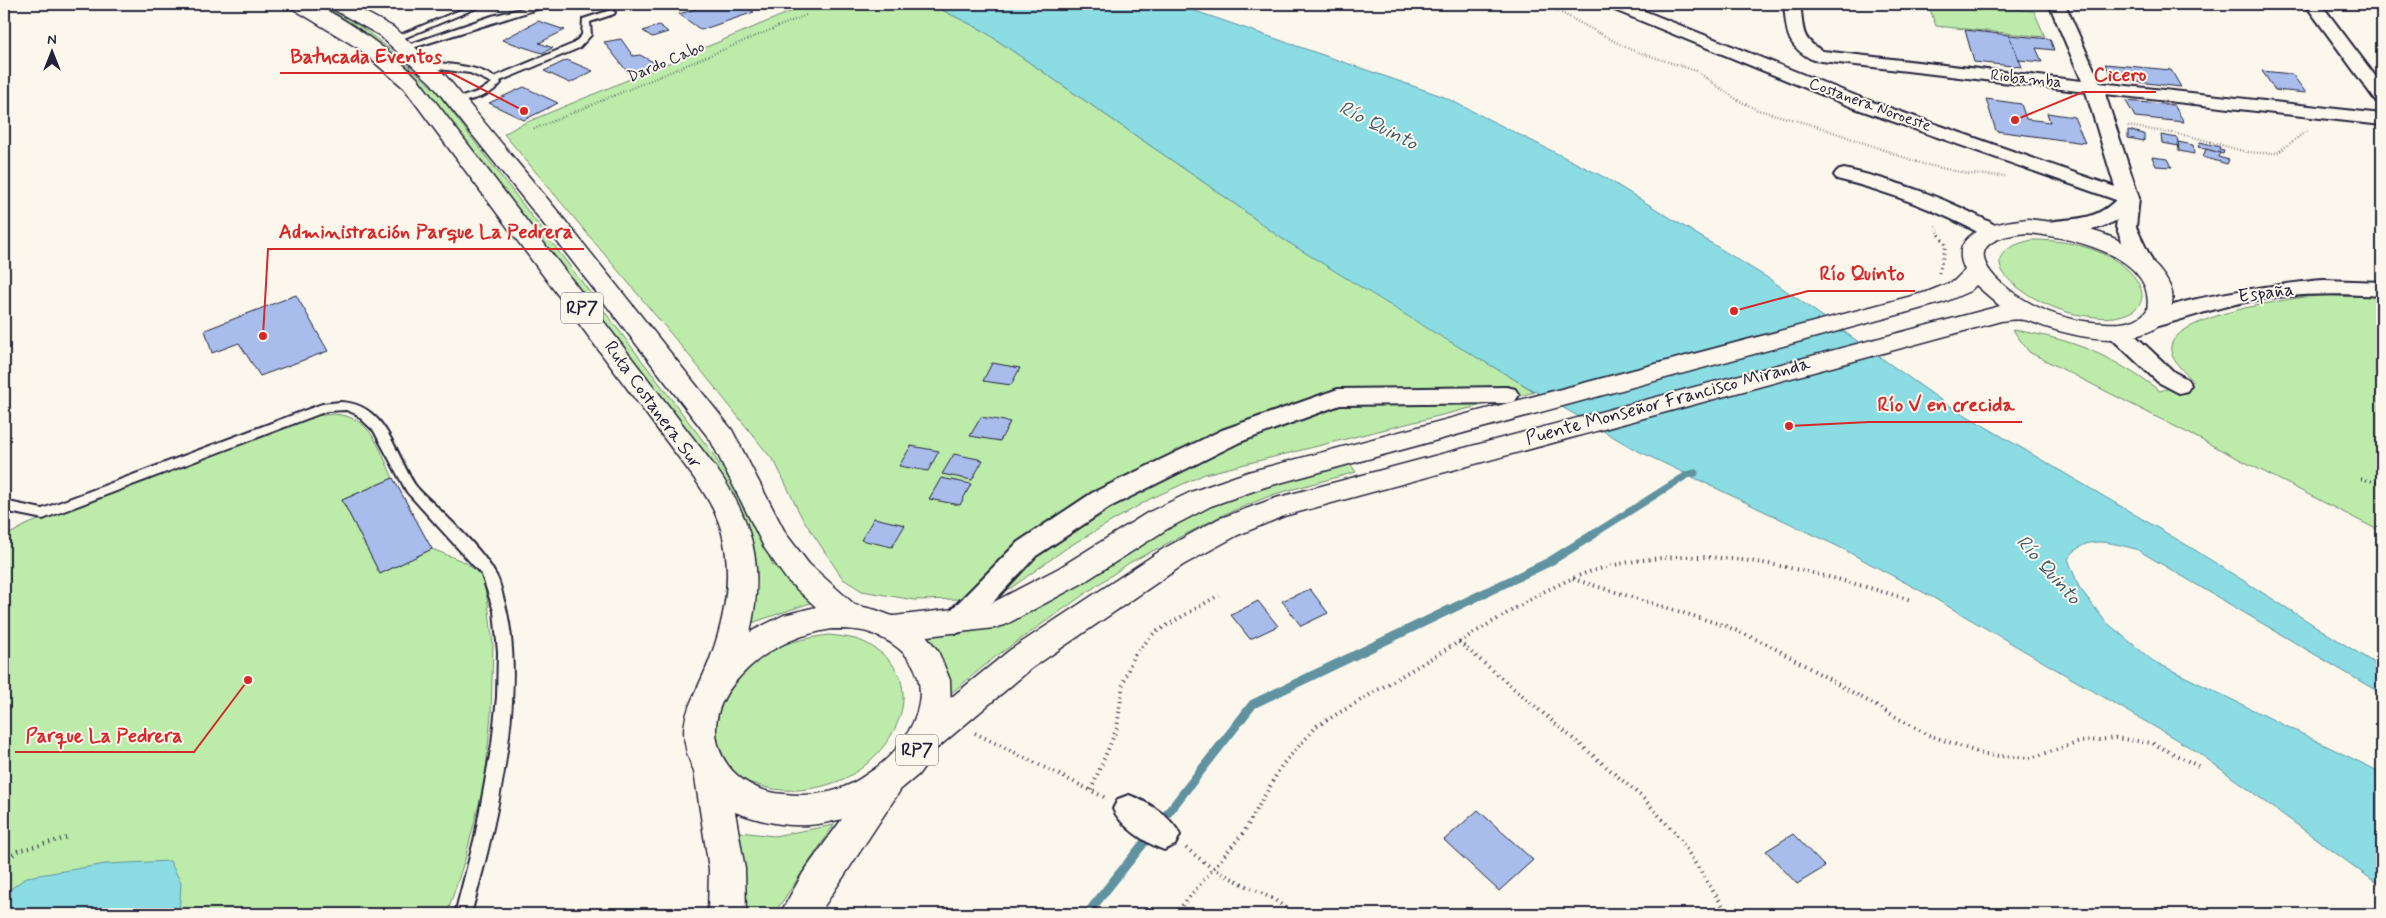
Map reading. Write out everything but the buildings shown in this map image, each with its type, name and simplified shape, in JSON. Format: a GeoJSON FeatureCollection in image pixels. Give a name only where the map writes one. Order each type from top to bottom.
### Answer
{"type":"FeatureCollection","features":[{"type":"Feature","properties":{"kind":"main road","name":"Ruta Costanera Sur"},"geometry":{"type":"LineString","coordinates":[[298,4],[322,16],[364,43],[402,74],[438,118],[708,479],[732,518],[742,571],[739,614],[720,677],[704,709],[700,742],[711,772],[727,868],[727,914]]}},
{"type":"Feature","properties":{"kind":"main road","name":"Ruta Costanera Sur"},"geometry":{"type":"LineString","coordinates":[[337,4],[386,31],[424,64],[455,101],[547,213],[722,437],[775,541],[792,564],[846,616]]}},
{"type":"Feature","properties":{"kind":"main road"},"geometry":{"type":"LineString","coordinates":[[2028,226],[2046,228],[2088,236],[2126,253],[2144,268],[2156,280],[2161,293],[2161,305],[2154,320],[2136,328],[2117,331],[2071,326],[2028,312],[2004,299],[1976,272],[1972,261],[1972,250],[1979,239],[1999,229],[2028,226]]}},
{"type":"Feature","properties":{"kind":"main road","name":"Puente Monseñor Francisco Miranda"},"geometry":{"type":"LineString","coordinates":[[894,628],[957,622],[994,616],[1070,576],[1157,521],[1201,499],[1258,479],[1351,452],[1936,297],[1962,286],[1976,272]]}},
{"type":"Feature","properties":{"kind":"main road","name":"Puente Monseñor Francisco Miranda"},"geometry":{"type":"LineString","coordinates":[[936,730],[1021,659],[1173,557],[1228,527],[1276,508],[1369,481],[1966,321],[2002,313],[2028,312]]}},
{"type":"Feature","properties":{"kind":"main road","name":"Ruta Costanera Sur"},"geometry":{"type":"LineString","coordinates":[[720,677],[744,651],[776,632],[811,620],[846,616],[871,620],[894,628],[919,647],[934,674],[936,730],[910,760],[891,778],[816,885],[799,914]]}},
{"type":"Feature","properties":{"kind":"main road","name":"Ruta Costanera Sur"},"geometry":{"type":"LineString","coordinates":[[711,772],[735,796],[770,809],[812,810],[853,800],[891,778]]}},
{"type":"Feature","properties":{"kind":"street","name":"Costanera Noroeste"},"geometry":{"type":"LineString","coordinates":[[1613,4],[1858,103],[2129,198]]}},
{"type":"Feature","properties":{"kind":"street","name":"Riobamba"},"geometry":{"type":"LineString","coordinates":[[1792,4],[1798,42],[1804,49],[1819,56],[2382,120]]}},
{"type":"Feature","properties":{"kind":"street"},"geometry":{"type":"LineString","coordinates":[[2057,4],[2093,86],[2105,122],[2129,198],[2126,227],[2144,268]]}},
{"type":"Feature","properties":{"kind":"street"},"geometry":{"type":"LineString","coordinates":[[2313,4],[2382,97]]}},
{"type":"Feature","properties":{"kind":"street"},"geometry":{"type":"LineString","coordinates":[[1844,175],[1867,179],[1926,199],[1960,214],[1992,232]]}},
{"type":"Feature","properties":{"kind":"street"},"geometry":{"type":"LineString","coordinates":[[2046,228],[2103,221],[2115,214],[2129,198]]}},
{"type":"Feature","properties":{"kind":"street","name":"España"},"geometry":{"type":"LineString","coordinates":[[2154,320],[2224,298],[2267,291],[2319,286],[2382,288]]}},
{"type":"Feature","properties":{"kind":"street"},"geometry":{"type":"LineString","coordinates":[[2117,331],[2166,377],[2179,385]]}},
{"type":"Feature","properties":{"kind":"street"},"geometry":{"type":"LineString","coordinates":[[957,622],[1027,549],[1101,500],[1231,436],[1338,397],[1507,395]]}},
{"type":"Feature","properties":{"kind":"street"},"geometry":{"type":"LineString","coordinates":[[1129,809],[1164,835]]}},
{"type":"Feature","properties":{"kind":"lane"},"geometry":{"type":"LineString","coordinates":[[398,43],[482,4]]}},
{"type":"Feature","properties":{"kind":"lane"},"geometry":{"type":"LineString","coordinates":[[398,43],[549,4]]}},
{"type":"Feature","properties":{"kind":"lane"},"geometry":{"type":"LineString","coordinates":[[494,80],[576,46],[587,38],[589,30],[586,21],[611,12]]}},
{"type":"Feature","properties":{"kind":"lane"},"geometry":{"type":"LineString","coordinates":[[424,64],[476,71],[497,83],[494,88],[455,101]]}},
{"type":"Feature","properties":{"kind":"lane"},"geometry":{"type":"LineString","coordinates":[[4,506],[43,514],[326,407],[348,407],[362,412],[378,429],[411,488],[489,574],[501,614],[504,659],[502,721],[493,788],[478,863],[463,914]]}},
{"type":"Feature","properties":{"kind":"path"},"geometry":{"type":"LineString","coordinates":[[1533,4],[1556,10],[1629,49],[1696,71],[1739,101],[1766,113],[1816,126],[1923,164],[1969,174],[2012,176]]}},
{"type":"Feature","properties":{"kind":"path","name":"Dardo Cabo"},"geometry":{"type":"LineString","coordinates":[[534,129],[806,15]]}},
{"type":"Feature","properties":{"kind":"path"},"geometry":{"type":"LineString","coordinates":[[2105,122],[2159,130],[2246,152],[2277,153],[2328,113]]}},
{"type":"Feature","properties":{"kind":"path"},"geometry":{"type":"LineString","coordinates":[[2360,479],[2382,483]]}},
{"type":"Feature","properties":{"kind":"path"},"geometry":{"type":"LineString","coordinates":[[1175,914],[1244,832],[1282,765],[1316,726],[1543,592],[1573,579],[1598,569],[1676,556],[1757,560],[1810,570],[1911,600]]}},
{"type":"Feature","properties":{"kind":"path"},"geometry":{"type":"LineString","coordinates":[[1573,579],[1726,626],[1767,644],[1926,734],[1985,755],[2030,758],[2080,742],[2114,738],[2152,743],[2198,766]]}},
{"type":"Feature","properties":{"kind":"path"},"geometry":{"type":"LineString","coordinates":[[1091,790],[1117,728],[1123,684],[1133,657],[1154,633],[1219,595]]}},
{"type":"Feature","properties":{"kind":"path"},"geometry":{"type":"LineString","coordinates":[[1459,642],[1642,797],[1677,835],[1728,914]]}},
{"type":"Feature","properties":{"kind":"path"},"geometry":{"type":"LineString","coordinates":[[936,730],[1091,790],[1129,809]]}},
{"type":"Feature","properties":{"kind":"path"},"geometry":{"type":"LineString","coordinates":[[1164,835],[1188,849],[1213,869],[1275,900],[1294,914]]}},
{"type":"Feature","properties":{"kind":"path"},"geometry":{"type":"LineString","coordinates":[[4,861],[18,852],[69,837]]}},
{"type":"Feature","properties":{"kind":"green space"},"geometry":{"type":"Polygon","coordinates":[[[314,4],[327,7],[360,26],[436,91],[708,447],[741,497],[773,565],[813,602],[740,627],[735,511],[372,41],[314,4]]]}},
{"type":"Feature","properties":{"kind":"green space"},"geometry":{"type":"Polygon","coordinates":[[[809,4],[930,4],[982,30],[1228,199],[1278,236],[1535,392],[1205,474],[1150,499],[1068,547],[1011,588],[962,599],[914,600],[862,591],[843,579],[801,516],[776,464],[692,359],[504,134],[520,125],[809,4]]]}},
{"type":"Feature","properties":{"kind":"green space"},"geometry":{"type":"Polygon","coordinates":[[[1928,4],[1959,4],[2034,11],[2045,37],[1936,26],[1928,4]]]}},
{"type":"Feature","properties":{"kind":"green space"},"geometry":{"type":"Polygon","coordinates":[[[2032,240],[2056,241],[2079,245],[2112,258],[2136,279],[2142,294],[2141,301],[2130,312],[2114,317],[2100,317],[2065,311],[2046,304],[2028,294],[2012,283],[2002,271],[2000,259],[2009,248],[2032,240]]]}},
{"type":"Feature","properties":{"kind":"green space"},"geometry":{"type":"Polygon","coordinates":[[[2318,296],[2382,297],[2382,532],[2029,352],[2013,330],[2055,338],[2091,350],[2142,378],[2160,391],[2193,381],[2177,363],[2171,351],[2174,339],[2186,329],[2227,313],[2292,299],[2318,296]]]}},
{"type":"Feature","properties":{"kind":"green space"},"geometry":{"type":"Polygon","coordinates":[[[333,414],[357,420],[365,427],[378,445],[393,478],[342,500],[380,574],[432,549],[465,562],[482,576],[488,603],[493,645],[491,714],[485,781],[465,859],[447,914],[4,914],[4,537],[28,524],[315,416],[333,414]]]}},
{"type":"Feature","properties":{"kind":"green space"},"geometry":{"type":"Polygon","coordinates":[[[1348,461],[1356,472],[1275,494],[1225,514],[1129,563],[995,657],[944,699],[921,634],[997,620],[1228,494],[1348,461]]]}},
{"type":"Feature","properties":{"kind":"green space"},"geometry":{"type":"Polygon","coordinates":[[[829,635],[859,640],[887,658],[899,675],[903,692],[901,711],[895,728],[871,760],[839,781],[810,789],[780,790],[744,780],[730,768],[721,754],[717,739],[716,722],[726,691],[748,665],[767,652],[786,644],[829,635]]]}},
{"type":"Feature","properties":{"kind":"green space"},"geometry":{"type":"Polygon","coordinates":[[[834,825],[774,914],[731,914],[735,892],[731,831],[774,836],[834,825]]]}},
{"type":"Feature","properties":{"kind":"water"},"geometry":{"type":"Polygon","coordinates":[[[930,4],[1175,4],[1442,96],[1604,177],[1771,280],[1945,403],[2190,547],[2382,668],[2382,694],[2136,549],[2108,543],[2091,543],[2075,551],[2068,559],[2079,587],[2105,621],[2153,661],[2382,773],[2382,887],[2196,751],[1932,597],[1839,547],[1634,449],[1435,333],[1278,236],[1228,199],[982,30],[930,4]]]}},
{"type":"Feature","properties":{"kind":"water"},"geometry":{"type":"Polygon","coordinates":[[[170,861],[181,883],[179,914],[4,914],[4,894],[27,877],[106,864],[170,861]]]}},
{"type":"Feature","properties":{"kind":"waterway"},"geometry":{"type":"LineString","coordinates":[[1592,535],[1687,475],[1695,473]]}},
{"type":"Feature","properties":{"kind":"waterway"},"geometry":{"type":"LineString","coordinates":[[1160,823],[1253,704],[1549,562],[1594,534]]}},
{"type":"Feature","properties":{"kind":"waterway"},"geometry":{"type":"LineString","coordinates":[[1087,914],[1151,834]]}},
{"type":"Feature","properties":{"kind":"place","name":"Batucada Eventos"},"geometry":{"type":"Point","coordinates":[524,111]}},
{"type":"Feature","properties":{"kind":"place","name":"Cicero"},"geometry":{"type":"Point","coordinates":[2015,120]}},
{"type":"Feature","properties":{"kind":"place","name":"Río Quinto"},"geometry":{"type":"Point","coordinates":[1734,311]}},
{"type":"Feature","properties":{"kind":"place","name":"Administración Parque La Pedrera"},"geometry":{"type":"Point","coordinates":[263,336]}},
{"type":"Feature","properties":{"kind":"place","name":"Río V en crecida"},"geometry":{"type":"Point","coordinates":[1789,426]}},
{"type":"Feature","properties":{"kind":"place","name":"Parque La Pedrera"},"geometry":{"type":"Point","coordinates":[248,680]}}]}
